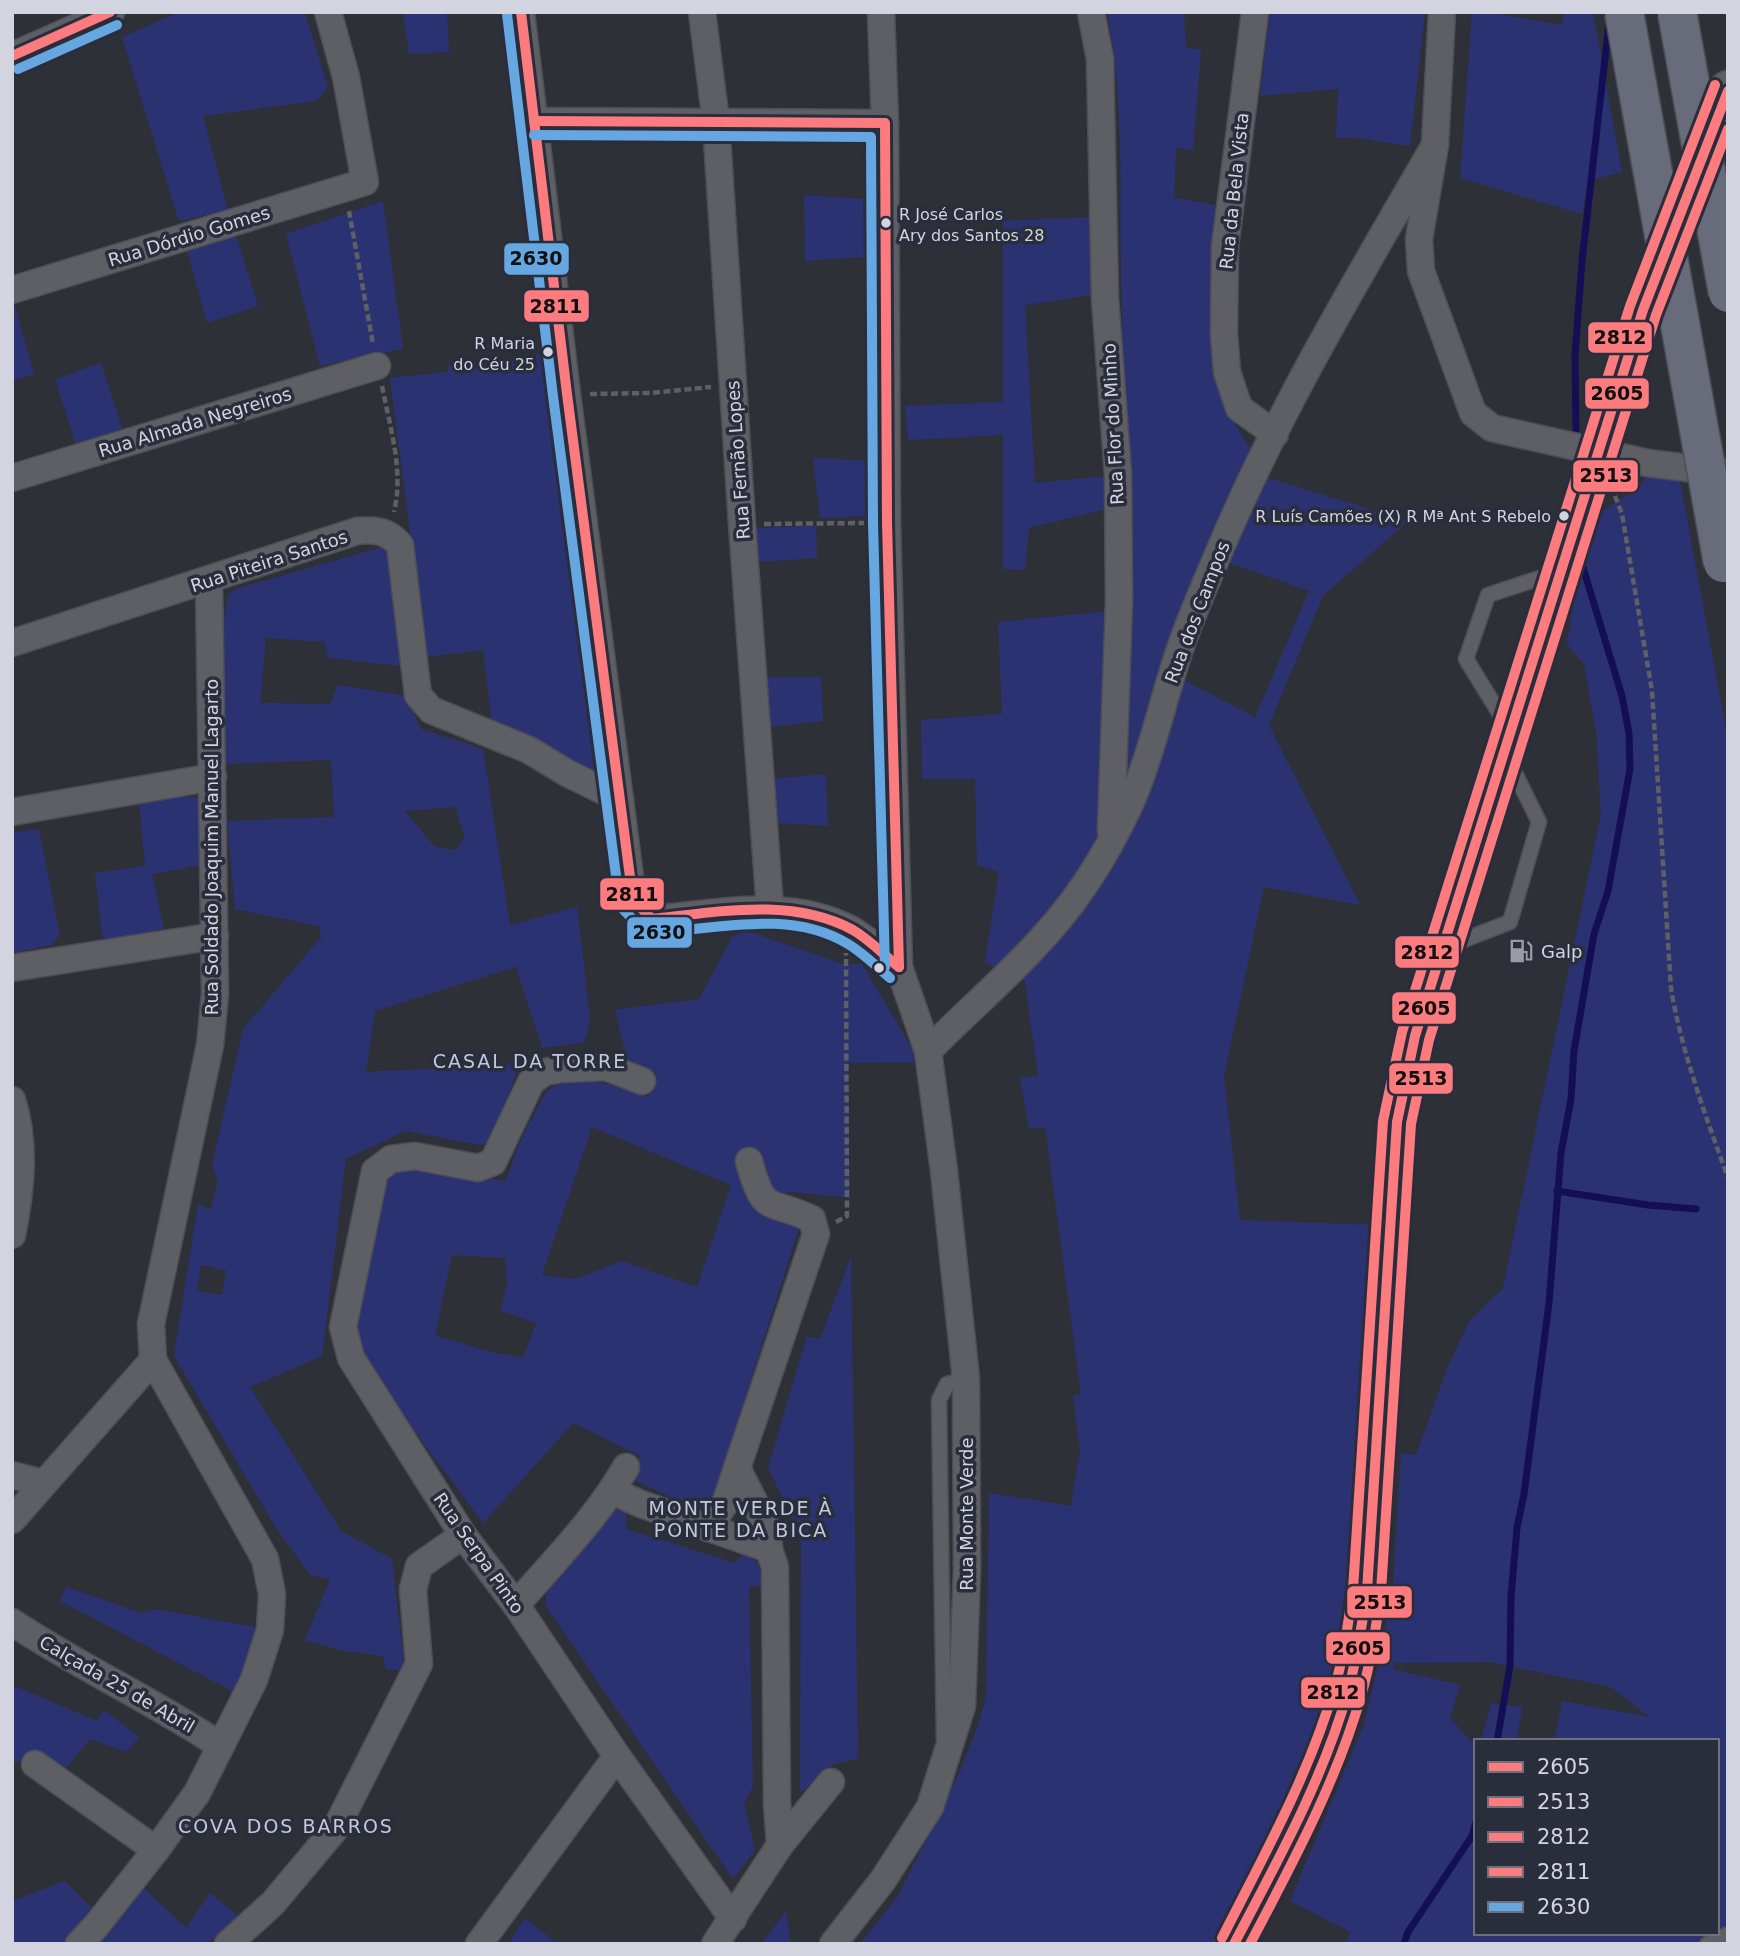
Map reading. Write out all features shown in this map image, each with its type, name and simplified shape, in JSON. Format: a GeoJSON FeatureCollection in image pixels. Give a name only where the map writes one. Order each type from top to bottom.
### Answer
{"type":"FeatureCollection","features":[{"type":"Feature","properties":{"kind":"highway"},"geometry":{"type":"LineString","coordinates":[[1624,12],[1723,563]]}},
{"type":"Feature","properties":{"kind":"highway"},"geometry":{"type":"LineString","coordinates":[[1677,12],[1728,293]]}},
{"type":"Feature","properties":{"kind":"main road"},"geometry":{"type":"LineString","coordinates":[[1234,1944],[1291,1834],[1337,1725],[1357,1656],[1367,1591],[1397,1122],[1415,1036],[1643,310],[1728,90]]}},
{"type":"Feature","properties":{"kind":"street"},"geometry":{"type":"LineString","coordinates":[[12,56],[111,12]]}},
{"type":"Feature","properties":{"kind":"street"},"geometry":{"type":"LineString","coordinates":[[328,12],[346,77],[355,184]]}},
{"type":"Feature","properties":{"kind":"street"},"geometry":{"type":"LineString","coordinates":[[521,12],[567,394],[633,900],[652,919],[770,909],[824,917],[854,932],[899,967]]}},
{"type":"Feature","properties":{"kind":"street","name":"Rua Fernão Lopes"},"geometry":{"type":"LineString","coordinates":[[702,12],[716,122],[770,909]]}},
{"type":"Feature","properties":{"kind":"street","name":"Rua Monte Verde"},"geometry":{"type":"LineString","coordinates":[[833,1944],[883,1880],[930,1807],[962,1706],[967,1570],[966,1378],[944,1171],[928,1051],[899,967],[887,523],[885,123],[881,12]]}},
{"type":"Feature","properties":{"kind":"street","name":"Rua Flor do Minho"},"geometry":{"type":"LineString","coordinates":[[1091,12],[1100,59],[1105,298],[1118,475],[1119,601],[1111,838]]}},
{"type":"Feature","properties":{"kind":"street","name":"Rua da Bela Vista"},"geometry":{"type":"LineString","coordinates":[[1255,12],[1225,247],[1224,332],[1227,372],[1239,408],[1275,434]]}},
{"type":"Feature","properties":{"kind":"street"},"geometry":{"type":"LineString","coordinates":[[1442,12],[1435,145],[1419,239],[1421,271],[1473,413],[1492,428],[1648,463],[1728,473]]}},
{"type":"Feature","properties":{"kind":"street"},"geometry":{"type":"LineString","coordinates":[[534,121],[885,123]]}},
{"type":"Feature","properties":{"kind":"street","name":"Rua dos Campos"},"geometry":{"type":"LineString","coordinates":[[928,1051],[1035,948],[1082,890],[1133,797],[1181,645],[1220,550],[1275,434],[1351,289],[1435,145]]}},
{"type":"Feature","properties":{"kind":"street","name":"Rua Dórdio Gomes"},"geometry":{"type":"LineString","coordinates":[[12,290],[355,184]]}},
{"type":"Feature","properties":{"kind":"street","name":"Rua Almada Negreiros"},"geometry":{"type":"LineString","coordinates":[[12,478],[377,366]]}},
{"type":"Feature","properties":{"kind":"street","name":"Rua Piteira Santos"},"geometry":{"type":"LineString","coordinates":[[12,643],[357,531],[390,534],[400,545],[418,695],[431,710],[519,745],[620,799]]}},
{"type":"Feature","properties":{"kind":"street","name":"Rua Soldado Joaquim Manuel Lagarto"},"geometry":{"type":"LineString","coordinates":[[79,1944],[156,1850],[197,1793],[254,1680],[270,1630],[272,1594],[265,1559],[152,1360],[151,1324],[210,1045],[215,995],[209,581]]}},
{"type":"Feature","properties":{"kind":"street"},"geometry":{"type":"LineString","coordinates":[[12,812],[213,777]]}},
{"type":"Feature","properties":{"kind":"street"},"geometry":{"type":"LineString","coordinates":[[12,968],[215,936]]}},
{"type":"Feature","properties":{"kind":"street","name":"Rua Serpa Pinto"},"geometry":{"type":"LineString","coordinates":[[642,1081],[606,1067],[544,1072],[531,1082],[493,1162],[478,1168],[415,1156],[391,1159],[375,1171],[343,1327],[351,1358],[463,1535],[516,1605],[617,1756],[733,1919]]}},
{"type":"Feature","properties":{"kind":"street"},"geometry":{"type":"LineString","coordinates":[[12,1235],[22,1170],[14,1113]]}},
{"type":"Feature","properties":{"kind":"street"},"geometry":{"type":"LineString","coordinates":[[708,1528],[726,1503],[816,1234],[811,1219],[771,1205],[763,1199],[757,1191],[749,1161]]}},
{"type":"Feature","properties":{"kind":"street"},"geometry":{"type":"LineString","coordinates":[[12,1520],[152,1360]]}},
{"type":"Feature","properties":{"kind":"street"},"geometry":{"type":"LineString","coordinates":[[516,1605],[612,1491],[626,1467]]}},
{"type":"Feature","properties":{"kind":"street"},"geometry":{"type":"LineString","coordinates":[[737,1468],[768,1529],[769,1549],[775,1567],[777,1803],[780,1845]]}},
{"type":"Feature","properties":{"kind":"street"},"geometry":{"type":"LineString","coordinates":[[12,1475],[43,1482]]}},
{"type":"Feature","properties":{"kind":"street"},"geometry":{"type":"LineString","coordinates":[[612,1491],[641,1504],[769,1549]]}},
{"type":"Feature","properties":{"kind":"street"},"geometry":{"type":"LineString","coordinates":[[228,1944],[273,1903],[336,1828],[419,1664],[413,1589],[419,1566],[463,1535]]}},
{"type":"Feature","properties":{"kind":"street","name":"Calçada 25 de Abril"},"geometry":{"type":"LineString","coordinates":[[12,1622],[55,1651],[221,1746]]}},
{"type":"Feature","properties":{"kind":"street"},"geometry":{"type":"LineString","coordinates":[[478,1944],[617,1756]]}},
{"type":"Feature","properties":{"kind":"street"},"geometry":{"type":"LineString","coordinates":[[35,1764],[156,1850]]}},
{"type":"Feature","properties":{"kind":"street"},"geometry":{"type":"LineString","coordinates":[[715,1944],[780,1845],[831,1782]]}},
{"type":"Feature","properties":{"kind":"lane"},"geometry":{"type":"LineString","coordinates":[[1443,948],[1510,922],[1539,822],[1508,742],[1466,659],[1488,595],[1563,570]]}},
{"type":"Feature","properties":{"kind":"lane"},"geometry":{"type":"LineString","coordinates":[[1707,1944],[1728,1934]]}},
{"type":"Feature","properties":{"kind":"path"},"geometry":{"type":"LineString","coordinates":[[355,184],[377,366],[396,457],[398,496]]}},
{"type":"Feature","properties":{"kind":"path"},"geometry":{"type":"LineString","coordinates":[[567,394],[650,393],[732,384]]}},
{"type":"Feature","properties":{"kind":"path"},"geometry":{"type":"LineString","coordinates":[[1599,452],[1622,514],[1652,691],[1671,989],[1710,1128],[1728,1178]]}},
{"type":"Feature","properties":{"kind":"path"},"geometry":{"type":"LineString","coordinates":[[742,524],[887,523]]}},
{"type":"Feature","properties":{"kind":"path"},"geometry":{"type":"LineString","coordinates":[[846,928],[846,1216]]}},
{"type":"Feature","properties":{"kind":"shaded area"},"geometry":{"type":"Polygon","coordinates":[[[179,12],[307,12],[328,87],[317,101],[203,116],[228,210],[179,221],[122,37],[179,12]]]}},
{"type":"Feature","properties":{"kind":"shaded area"},"geometry":{"type":"Polygon","coordinates":[[[403,12],[447,12],[449,52],[409,54],[403,12]]]}},
{"type":"Feature","properties":{"kind":"shaded area"},"geometry":{"type":"Polygon","coordinates":[[[1107,12],[1184,12],[1186,47],[1201,50],[1193,150],[1176,148],[1174,198],[1221,206],[1218,380],[1234,422],[1268,478],[1408,521],[1323,596],[1269,725],[1360,905],[1264,887],[1224,1076],[1240,1220],[1378,1225],[1355,1580],[1322,1728],[1222,1944],[860,1944],[897,1897],[932,1829],[961,1769],[986,1698],[989,1493],[1071,1506],[1080,1450],[1073,1396],[1081,1394],[1045,1127],[1029,1129],[1020,1078],[1038,1076],[1025,982],[985,962],[999,872],[977,865],[975,779],[922,779],[921,720],[1002,714],[998,622],[1129,609],[1120,142],[1107,12]],[[1208,555],[1162,669],[1255,717],[1309,591],[1208,555]]]}},
{"type":"Feature","properties":{"kind":"shaded area"},"geometry":{"type":"Polygon","coordinates":[[[1270,12],[1425,12],[1410,146],[1356,138],[1336,138],[1338,89],[1260,96],[1270,12]]]}},
{"type":"Feature","properties":{"kind":"shaded area"},"geometry":{"type":"Polygon","coordinates":[[[1472,12],[1562,25],[1564,12],[1593,12],[1622,172],[1588,181],[1582,214],[1460,178],[1472,12]]]}},
{"type":"Feature","properties":{"kind":"shaded area"},"geometry":{"type":"Polygon","coordinates":[[[804,195],[875,200],[876,256],[805,261],[804,195]]]}},
{"type":"Feature","properties":{"kind":"shaded area"},"geometry":{"type":"Polygon","coordinates":[[[383,201],[403,349],[320,366],[286,234],[383,201]]]}},
{"type":"Feature","properties":{"kind":"shaded area"},"geometry":{"type":"Polygon","coordinates":[[[1092,217],[1092,295],[1025,305],[1035,483],[1105,476],[1107,509],[1029,528],[1025,570],[1003,569],[1003,435],[908,440],[905,406],[1003,402],[1003,221],[1092,217]]]}},
{"type":"Feature","properties":{"kind":"shaded area"},"geometry":{"type":"Polygon","coordinates":[[[236,235],[258,306],[207,323],[187,250],[236,235]]]}},
{"type":"Feature","properties":{"kind":"shaded area"},"geometry":{"type":"Polygon","coordinates":[[[15,306],[34,374],[12,381],[12,307],[15,306]]]}},
{"type":"Feature","properties":{"kind":"shaded area"},"geometry":{"type":"Polygon","coordinates":[[[550,353],[604,780],[492,723],[483,650],[426,657],[390,378],[448,372],[448,366],[550,353]]]}},
{"type":"Feature","properties":{"kind":"shaded area"},"geometry":{"type":"Polygon","coordinates":[[[101,363],[123,431],[76,445],[55,379],[101,363]]]}},
{"type":"Feature","properties":{"kind":"shaded area"},"geometry":{"type":"Polygon","coordinates":[[[813,458],[879,461],[877,515],[820,518],[813,458]]]}},
{"type":"Feature","properties":{"kind":"shaded area"},"geometry":{"type":"Polygon","coordinates":[[[1679,475],[1728,740],[1728,1944],[1346,1944],[1350,1932],[1290,1901],[1363,1727],[1380,1659],[1393,1583],[1401,1453],[1416,1455],[1448,1366],[1470,1320],[1503,1288],[1601,814],[1596,732],[1584,664],[1567,645],[1575,598],[1591,526],[1602,512],[1641,484],[1646,477],[1679,475]]]}},
{"type":"Feature","properties":{"kind":"shaded area"},"geometry":{"type":"Polygon","coordinates":[[[816,526],[817,558],[757,562],[752,528],[816,526]]]}},
{"type":"Feature","properties":{"kind":"shaded area"},"geometry":{"type":"Polygon","coordinates":[[[382,547],[391,551],[400,666],[328,658],[324,642],[266,638],[260,703],[330,704],[338,685],[406,696],[421,729],[483,749],[510,925],[577,907],[590,1017],[583,1043],[542,1048],[516,967],[375,1011],[366,1072],[519,1064],[495,1138],[481,1145],[405,1131],[346,1159],[322,1356],[250,1387],[341,1531],[392,1559],[405,1671],[386,1669],[383,1656],[344,1651],[305,1640],[330,1579],[310,1575],[276,1528],[174,1356],[198,1204],[210,1210],[218,1182],[212,1165],[243,1029],[321,937],[319,926],[235,909],[227,821],[334,817],[331,760],[225,764],[224,619],[228,596],[235,589],[382,547]],[[455,807],[405,811],[435,847],[456,850],[465,837],[455,807]],[[201,1265],[197,1291],[222,1295],[226,1270],[201,1265]]]}},
{"type":"Feature","properties":{"kind":"shaded area"},"geometry":{"type":"Polygon","coordinates":[[[763,677],[821,677],[823,721],[768,727],[763,677]]]}},
{"type":"Feature","properties":{"kind":"shaded area"},"geometry":{"type":"Polygon","coordinates":[[[826,774],[828,826],[774,823],[770,779],[826,774]]]}},
{"type":"Feature","properties":{"kind":"shaded area"},"geometry":{"type":"Polygon","coordinates":[[[180,795],[200,798],[201,865],[152,874],[164,929],[103,940],[95,873],[145,866],[139,804],[180,795]]]}},
{"type":"Feature","properties":{"kind":"shaded area"},"geometry":{"type":"Polygon","coordinates":[[[39,829],[60,935],[51,945],[12,953],[12,833],[39,829]]]}},
{"type":"Feature","properties":{"kind":"shaded area"},"geometry":{"type":"Polygon","coordinates":[[[747,931],[846,965],[862,964],[920,1062],[848,1063],[850,1198],[794,1192],[777,1194],[747,1146],[740,1154],[800,1225],[713,1499],[698,1509],[631,1479],[640,1456],[573,1423],[483,1523],[362,1360],[354,1333],[381,1191],[389,1177],[400,1167],[506,1181],[520,1141],[547,1090],[561,1084],[598,1082],[648,1097],[655,1080],[628,1064],[615,1010],[699,999],[732,937],[747,931]],[[592,1127],[542,1275],[575,1279],[622,1261],[697,1287],[731,1185],[592,1127]],[[452,1255],[435,1335],[487,1351],[523,1358],[536,1323],[500,1310],[507,1285],[505,1258],[452,1255]]]}},
{"type":"Feature","properties":{"kind":"shaded area"},"geometry":{"type":"Polygon","coordinates":[[[851,1256],[858,1758],[832,1765],[800,1793],[801,1542],[768,1467],[807,1336],[820,1339],[851,1256]]]}},
{"type":"Feature","properties":{"kind":"shaded area"},"geometry":{"type":"Polygon","coordinates":[[[612,1510],[627,1511],[626,1529],[735,1563],[743,1553],[758,1563],[763,1586],[749,1587],[753,1786],[744,1803],[755,1850],[733,1879],[546,1606],[546,1580],[612,1510]]]}},
{"type":"Feature","properties":{"kind":"shaded area"},"geometry":{"type":"Polygon","coordinates":[[[66,1587],[142,1613],[155,1609],[260,1628],[238,1694],[60,1601],[66,1587]]]}},
{"type":"Feature","properties":{"kind":"shaded area"},"geometry":{"type":"Polygon","coordinates":[[[12,1685],[97,1721],[104,1710],[139,1737],[126,1752],[90,1739],[61,1774],[24,1758],[12,1764],[12,1685]]]}},
{"type":"Feature","properties":{"kind":"shaded area"},"geometry":{"type":"Polygon","coordinates":[[[1491,1703],[1522,1707],[1517,1739],[1482,1739],[1491,1703]]]}},
{"type":"Feature","properties":{"kind":"shaded area"},"geometry":{"type":"Polygon","coordinates":[[[65,1881],[86,1903],[97,1910],[73,1944],[12,1944],[12,1901],[65,1881]]]}},
{"type":"Feature","properties":{"kind":"shaded area"},"geometry":{"type":"Polygon","coordinates":[[[142,1886],[186,1928],[210,1893],[239,1917],[206,1944],[91,1944],[142,1886]]]}},
{"type":"Feature","properties":{"kind":"shaded area"},"geometry":{"type":"Polygon","coordinates":[[[786,1911],[791,1944],[761,1944],[786,1911]]]}},
{"type":"Feature","properties":{"kind":"shaded area"},"geometry":{"type":"Polygon","coordinates":[[[525,1918],[558,1944],[508,1944],[525,1918]]]}},
{"type":"Feature","properties":{"kind":"waterway"},"geometry":{"type":"LineString","coordinates":[[1576,430],[1575,355],[1582,261],[1609,23]]}},
{"type":"Feature","properties":{"kind":"waterway"},"geometry":{"type":"LineString","coordinates":[[1497,1739],[1510,1666],[1511,1597],[1517,1528],[1524,1494],[1549,1303],[1561,1153],[1571,1099],[1574,1051],[1594,934],[1608,891],[1630,769],[1629,733],[1622,696],[1581,561]]}},
{"type":"Feature","properties":{"kind":"waterway"},"geometry":{"type":"LineString","coordinates":[[1557,1191],[1648,1205],[1696,1209]]}},
{"type":"Feature","properties":{"kind":"waterway"},"geometry":{"type":"LineString","coordinates":[[1404,1944],[1408,1932],[1474,1829]]}},
{"type":"Feature","properties":{"kind":"transit line","name":"2811"},"geometry":{"type":"LineString","coordinates":[[12,56],[110,12]]}},
{"type":"Feature","properties":{"kind":"transit line","name":"2811"},"geometry":{"type":"LineString","coordinates":[[521,12],[567,394],[633,900],[652,919],[754,909],[805,913],[853,930],[899,967]]}},
{"type":"Feature","properties":{"kind":"transit line","name":"2630"},"geometry":{"type":"LineString","coordinates":[[507,14],[553,396],[620,906],[643,930],[651,933],[751,924],[801,927],[825,933],[854,948],[890,978]]}},
{"type":"Feature","properties":{"kind":"transit line","name":"2630"},"geometry":{"type":"LineString","coordinates":[[18,69],[117,25]]}},
{"type":"Feature","properties":{"kind":"transit line","name":"2812"},"geometry":{"type":"LineString","coordinates":[[1222,1938],[1298,1785],[1323,1722],[1343,1652],[1353,1590],[1383,1121],[1402,1032],[1630,306],[1715,85]]}},
{"type":"Feature","properties":{"kind":"transit line","name":"2605"},"geometry":{"type":"LineString","coordinates":[[1234,1944],[1326,1757],[1357,1654],[1367,1591],[1397,1122],[1415,1036],[1643,310],[1728,91]]}},
{"type":"Feature","properties":{"kind":"transit line","name":"2811"},"geometry":{"type":"LineString","coordinates":[[534,121],[885,123],[887,523],[899,967]]}},
{"type":"Feature","properties":{"kind":"transit line","name":"2513"},"geometry":{"type":"LineString","coordinates":[[1250,1944],[1326,1792],[1351,1728],[1370,1657],[1381,1592],[1411,1124],[1429,1040],[1656,315],[1728,129]]}},
{"type":"Feature","properties":{"kind":"transit line","name":"2630"},"geometry":{"type":"LineString","coordinates":[[534,135],[871,137],[873,523],[885,967]]}},
{"type":"Feature","properties":{"kind":"place","name":"R José Carlos Ary dos Santos 28"},"geometry":{"type":"Point","coordinates":[886,223]}},
{"type":"Feature","properties":{"kind":"place","name":"R Maria do Céu 25"},"geometry":{"type":"Point","coordinates":[548,352]}},
{"type":"Feature","properties":{"kind":"place","name":"R Luís Camões (X) R Mª Ant S Rebelo"},"geometry":{"type":"Point","coordinates":[1564,516]}},
{"type":"Feature","properties":{"kind":"place","name":"Galp"},"geometry":{"type":"Point","coordinates":[1521,951]}},
{"type":"Feature","properties":{"kind":"district","name":"CASAL DA TORRE"},"geometry":{"type":"Point","coordinates":[530,1061]}},
{"type":"Feature","properties":{"kind":"district","name":"MONTE VERDE À PONTE DA BICA"},"geometry":{"type":"Point","coordinates":[741,1519]}},
{"type":"Feature","properties":{"kind":"district","name":"COVA DOS BARROS"},"geometry":{"type":"Point","coordinates":[286,1826]}}]}
